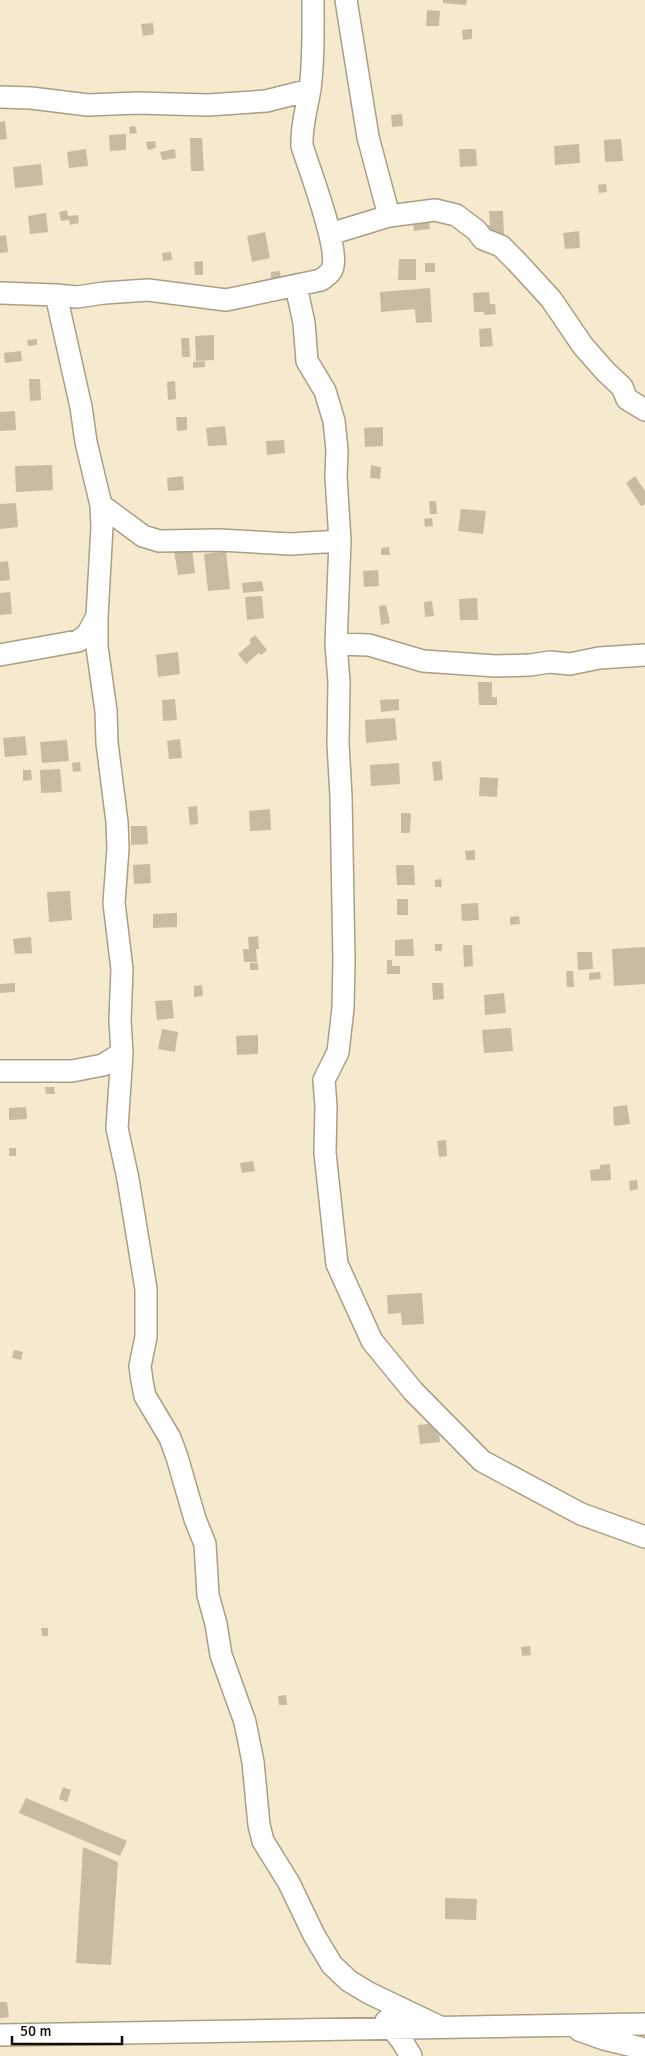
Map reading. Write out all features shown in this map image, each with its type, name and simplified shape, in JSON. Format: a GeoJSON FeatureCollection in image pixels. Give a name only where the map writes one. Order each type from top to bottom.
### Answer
{"type":"FeatureCollection","features":[{"type":"Feature","properties":{"kind":"street"},"geometry":{"type":"LineString","coordinates":[[0,293],[56,294],[77,297],[148,290],[226,300],[321,280],[331,272],[334,264],[330,234],[302,146],[301,131],[310,90],[313,56],[313,0]]}},
{"type":"Feature","properties":{"kind":"street"},"geometry":{"type":"LineString","coordinates":[[346,0],[368,137],[389,216]]}},
{"type":"Feature","properties":{"kind":"street"},"geometry":{"type":"LineString","coordinates":[[0,96],[31,98],[88,106],[137,103],[208,106],[266,101],[310,90]]}},
{"type":"Feature","properties":{"kind":"street"},"geometry":{"type":"LineString","coordinates":[[330,234],[389,216],[435,210],[456,215],[476,230],[483,239],[501,246],[550,299],[584,346],[606,372],[622,387],[626,399],[645,410]]}},
{"type":"Feature","properties":{"kind":"street"},"geometry":{"type":"LineString","coordinates":[[296,286],[304,323],[307,361],[325,391],[334,421],[337,450],[336,476],[340,541],[336,644],[339,682],[338,744],[341,796],[344,960],[343,1008],[338,1052],[324,1080],[326,1106],[325,1153],[337,1264],[372,1341],[413,1392],[482,1461],[580,1514],[645,1537]]}},
{"type":"Feature","properties":{"kind":"street"},"geometry":{"type":"LineString","coordinates":[[56,294],[82,407],[86,442],[101,505],[102,534],[97,647],[106,711],[108,751],[117,822],[118,848],[114,903],[122,969],[120,1020],[122,1053],[117,1128],[128,1179],[146,1289],[146,1337],[140,1366],[145,1396],[170,1438],[195,1519],[205,1544],[208,1595],[216,1624],[221,1655],[245,1722],[253,1762],[259,1825],[263,1841],[289,1883],[314,1936],[332,1965],[349,1981],[369,1994],[440,2027]]}},
{"type":"Feature","properties":{"kind":"street"},"geometry":{"type":"LineString","coordinates":[[101,505],[143,536],[159,541],[219,540],[291,544],[340,541]]}},
{"type":"Feature","properties":{"kind":"street"},"geometry":{"type":"LineString","coordinates":[[0,655],[78,641],[87,636],[97,616]]}},
{"type":"Feature","properties":{"kind":"street"},"geometry":{"type":"LineString","coordinates":[[336,644],[369,644],[423,661],[496,666],[530,666],[550,662],[570,664],[599,658],[645,655]]}},
{"type":"Feature","properties":{"kind":"street"},"geometry":{"type":"LineString","coordinates":[[0,1071],[72,1070],[103,1066],[122,1053]]}},
{"type":"Feature","properties":{"kind":"street"},"geometry":{"type":"LineString","coordinates":[[369,1994],[376,2007],[409,2051],[419,2028]]}},
{"type":"Feature","properties":{"kind":"street"},"geometry":{"type":"LineString","coordinates":[[0,2035],[645,2024]]}},
{"type":"Feature","properties":{"kind":"street"},"geometry":{"type":"LineString","coordinates":[[567,2025],[604,2039],[645,2049]]}},
{"type":"Feature","properties":{"kind":"building"},"geometry":{"type":"Polygon","coordinates":[[[443,0],[467,0],[466,5],[443,3],[443,0]]]}},
{"type":"Feature","properties":{"kind":"building"},"geometry":{"type":"Polygon","coordinates":[[[427,10],[440,11],[439,26],[426,26],[427,10]]]}},
{"type":"Feature","properties":{"kind":"building"},"geometry":{"type":"Polygon","coordinates":[[[153,23],[154,34],[143,36],[141,24],[153,23]]]}},
{"type":"Feature","properties":{"kind":"building"},"geometry":{"type":"Polygon","coordinates":[[[472,29],[472,39],[463,40],[462,30],[472,29]]]}},
{"type":"Feature","properties":{"kind":"building"},"geometry":{"type":"Polygon","coordinates":[[[402,114],[403,126],[392,127],[391,115],[402,114]]]}},
{"type":"Feature","properties":{"kind":"building"},"geometry":{"type":"Polygon","coordinates":[[[5,121],[7,139],[0,140],[0,122],[5,121]]]}},
{"type":"Feature","properties":{"kind":"building"},"geometry":{"type":"Polygon","coordinates":[[[135,126],[137,133],[130,134],[129,127],[135,126]]]}},
{"type":"Feature","properties":{"kind":"building"},"geometry":{"type":"Polygon","coordinates":[[[126,134],[126,150],[110,151],[109,135],[126,134]]]}},
{"type":"Feature","properties":{"kind":"building"},"geometry":{"type":"Polygon","coordinates":[[[190,138],[202,138],[204,171],[191,171],[190,138]]]}},
{"type":"Feature","properties":{"kind":"building"},"geometry":{"type":"Polygon","coordinates":[[[621,139],[623,161],[605,162],[604,140],[621,139]]]}},
{"type":"Feature","properties":{"kind":"building"},"geometry":{"type":"Polygon","coordinates":[[[155,141],[156,148],[148,150],[146,142],[155,141]]]}},
{"type":"Feature","properties":{"kind":"building"},"geometry":{"type":"Polygon","coordinates":[[[579,144],[580,163],[555,165],[554,146],[579,144]]]}},
{"type":"Feature","properties":{"kind":"building"},"geometry":{"type":"Polygon","coordinates":[[[86,149],[88,166],[69,168],[67,152],[86,149]]]}},
{"type":"Feature","properties":{"kind":"building"},"geometry":{"type":"Polygon","coordinates":[[[175,149],[176,158],[162,160],[160,152],[175,149]]]}},
{"type":"Feature","properties":{"kind":"building"},"geometry":{"type":"Polygon","coordinates":[[[459,149],[476,149],[477,166],[460,167],[459,149]]]}},
{"type":"Feature","properties":{"kind":"building"},"geometry":{"type":"Polygon","coordinates":[[[41,164],[43,185],[15,188],[13,167],[41,164]]]}},
{"type":"Feature","properties":{"kind":"building"},"geometry":{"type":"Polygon","coordinates":[[[606,184],[607,192],[599,193],[598,185],[606,184]]]}},
{"type":"Feature","properties":{"kind":"building"},"geometry":{"type":"Polygon","coordinates":[[[67,210],[68,216],[78,215],[79,223],[70,225],[69,220],[61,221],[59,212],[67,210]]]}},
{"type":"Feature","properties":{"kind":"building"},"geometry":{"type":"Polygon","coordinates":[[[489,211],[503,211],[504,236],[483,237],[483,225],[490,225],[489,211]]]}},
{"type":"Feature","properties":{"kind":"building"},"geometry":{"type":"Polygon","coordinates":[[[46,213],[48,232],[30,234],[28,216],[46,213]]]}},
{"type":"Feature","properties":{"kind":"building"},"geometry":{"type":"Polygon","coordinates":[[[429,221],[430,229],[414,231],[413,224],[429,221]]]}},
{"type":"Feature","properties":{"kind":"building"},"geometry":{"type":"Polygon","coordinates":[[[579,231],[580,248],[565,249],[563,233],[579,231]]]}},
{"type":"Feature","properties":{"kind":"building"},"geometry":{"type":"Polygon","coordinates":[[[265,232],[270,258],[252,262],[247,236],[265,232]]]}},
{"type":"Feature","properties":{"kind":"building"},"geometry":{"type":"Polygon","coordinates":[[[6,235],[8,252],[0,253],[0,236],[6,235]]]}},
{"type":"Feature","properties":{"kind":"building"},"geometry":{"type":"Polygon","coordinates":[[[171,252],[172,260],[163,261],[162,253],[171,252]]]}},
{"type":"Feature","properties":{"kind":"building"},"geometry":{"type":"Polygon","coordinates":[[[399,259],[416,259],[416,280],[398,280],[399,259]]]}},
{"type":"Feature","properties":{"kind":"building"},"geometry":{"type":"Polygon","coordinates":[[[203,261],[203,275],[195,275],[194,262],[203,261]]]}},
{"type":"Feature","properties":{"kind":"building"},"geometry":{"type":"Polygon","coordinates":[[[425,263],[435,263],[435,272],[425,272],[425,263]]]}},
{"type":"Feature","properties":{"kind":"building"},"geometry":{"type":"Polygon","coordinates":[[[280,271],[281,280],[271,281],[271,272],[280,271]]]}},
{"type":"Feature","properties":{"kind":"building"},"geometry":{"type":"Polygon","coordinates":[[[430,288],[432,322],[416,323],[415,309],[381,312],[380,292],[430,288]]]}},
{"type":"Feature","properties":{"kind":"building"},"geometry":{"type":"Polygon","coordinates":[[[489,292],[490,304],[495,304],[496,314],[484,315],[484,312],[474,312],[473,293],[489,292]]]}},
{"type":"Feature","properties":{"kind":"building"},"geometry":{"type":"Polygon","coordinates":[[[491,328],[493,346],[480,347],[479,329],[491,328]]]}},
{"type":"Feature","properties":{"kind":"building"},"geometry":{"type":"Polygon","coordinates":[[[214,335],[214,360],[196,361],[195,336],[214,335]]]}},
{"type":"Feature","properties":{"kind":"building"},"geometry":{"type":"Polygon","coordinates":[[[181,338],[189,338],[190,357],[182,357],[181,338]]]}},
{"type":"Feature","properties":{"kind":"building"},"geometry":{"type":"Polygon","coordinates":[[[37,339],[37,345],[28,346],[27,340],[37,339]]]}},
{"type":"Feature","properties":{"kind":"building"},"geometry":{"type":"Polygon","coordinates":[[[21,351],[22,361],[5,363],[4,353],[21,351]]]}},
{"type":"Feature","properties":{"kind":"building"},"geometry":{"type":"Polygon","coordinates":[[[205,361],[205,367],[193,368],[193,362],[205,361]]]}},
{"type":"Feature","properties":{"kind":"building"},"geometry":{"type":"Polygon","coordinates":[[[29,379],[40,379],[41,400],[30,401],[29,379]]]}},
{"type":"Feature","properties":{"kind":"building"},"geometry":{"type":"Polygon","coordinates":[[[175,381],[176,399],[168,400],[167,382],[175,381]]]}},
{"type":"Feature","properties":{"kind":"building"},"geometry":{"type":"Polygon","coordinates":[[[15,411],[16,430],[0,431],[0,412],[15,411]]]}},
{"type":"Feature","properties":{"kind":"building"},"geometry":{"type":"Polygon","coordinates":[[[176,417],[187,417],[187,430],[177,431],[176,417]]]}},
{"type":"Feature","properties":{"kind":"building"},"geometry":{"type":"Polygon","coordinates":[[[225,426],[227,445],[208,446],[206,428],[225,426]]]}},
{"type":"Feature","properties":{"kind":"building"},"geometry":{"type":"Polygon","coordinates":[[[383,427],[383,446],[365,447],[364,428],[383,427]]]}},
{"type":"Feature","properties":{"kind":"building"},"geometry":{"type":"Polygon","coordinates":[[[284,440],[285,453],[267,455],[266,441],[284,440]]]}},
{"type":"Feature","properties":{"kind":"building"},"geometry":{"type":"Polygon","coordinates":[[[52,465],[53,490],[16,492],[15,466],[52,465]]]}},
{"type":"Feature","properties":{"kind":"building"},"geometry":{"type":"Polygon","coordinates":[[[371,465],[381,467],[380,479],[370,478],[371,465]]]}},
{"type":"Feature","properties":{"kind":"building"},"geometry":{"type":"Polygon","coordinates":[[[183,476],[184,490],[168,491],[167,478],[183,476]]]}},
{"type":"Feature","properties":{"kind":"building"},"geometry":{"type":"Polygon","coordinates":[[[635,476],[645,491],[645,504],[641,506],[626,483],[635,476]]]}},
{"type":"Feature","properties":{"kind":"building"},"geometry":{"type":"Polygon","coordinates":[[[429,501],[436,501],[437,514],[430,514],[429,501]]]}},
{"type":"Feature","properties":{"kind":"building"},"geometry":{"type":"Polygon","coordinates":[[[16,503],[18,527],[0,529],[0,504],[16,503]]]}},
{"type":"Feature","properties":{"kind":"building"},"geometry":{"type":"Polygon","coordinates":[[[461,509],[486,511],[483,534],[458,531],[461,509]]]}},
{"type":"Feature","properties":{"kind":"building"},"geometry":{"type":"Polygon","coordinates":[[[432,518],[433,526],[425,527],[424,519],[432,518]]]}},
{"type":"Feature","properties":{"kind":"building"},"geometry":{"type":"Polygon","coordinates":[[[389,547],[390,555],[381,555],[381,548],[389,547]]]}},
{"type":"Feature","properties":{"kind":"building"},"geometry":{"type":"Polygon","coordinates":[[[192,549],[195,573],[178,575],[174,551],[192,549]]]}},
{"type":"Feature","properties":{"kind":"building"},"geometry":{"type":"Polygon","coordinates":[[[226,551],[230,589],[208,591],[204,554],[226,551]]]}},
{"type":"Feature","properties":{"kind":"building"},"geometry":{"type":"Polygon","coordinates":[[[8,561],[10,580],[0,581],[0,562],[8,561]]]}},
{"type":"Feature","properties":{"kind":"building"},"geometry":{"type":"Polygon","coordinates":[[[378,570],[379,586],[364,587],[363,571],[378,570]]]}},
{"type":"Feature","properties":{"kind":"building"},"geometry":{"type":"Polygon","coordinates":[[[262,581],[264,591],[243,593],[242,583],[262,581]]]}},
{"type":"Feature","properties":{"kind":"building"},"geometry":{"type":"Polygon","coordinates":[[[10,592],[12,614],[0,615],[0,593],[10,592]]]}},
{"type":"Feature","properties":{"kind":"building"},"geometry":{"type":"Polygon","coordinates":[[[262,596],[264,618],[247,620],[245,597],[262,596]]]}},
{"type":"Feature","properties":{"kind":"building"},"geometry":{"type":"Polygon","coordinates":[[[477,598],[478,620],[460,620],[459,599],[477,598]]]}},
{"type":"Feature","properties":{"kind":"building"},"geometry":{"type":"Polygon","coordinates":[[[432,601],[434,616],[425,617],[424,602],[432,601]]]}},
{"type":"Feature","properties":{"kind":"building"},"geometry":{"type":"Polygon","coordinates":[[[386,605],[390,623],[381,625],[379,606],[386,605]]]}},
{"type":"Feature","properties":{"kind":"building"},"geometry":{"type":"Polygon","coordinates":[[[255,635],[267,650],[261,655],[259,653],[246,664],[238,654],[251,643],[249,640],[255,635]]]}},
{"type":"Feature","properties":{"kind":"building"},"geometry":{"type":"Polygon","coordinates":[[[178,652],[180,674],[158,677],[156,655],[178,652]]]}},
{"type":"Feature","properties":{"kind":"building"},"geometry":{"type":"Polygon","coordinates":[[[478,682],[492,682],[492,697],[497,697],[497,705],[479,705],[478,682]]]}},
{"type":"Feature","properties":{"kind":"building"},"geometry":{"type":"Polygon","coordinates":[[[175,699],[177,720],[163,721],[162,700],[175,699]]]}},
{"type":"Feature","properties":{"kind":"building"},"geometry":{"type":"Polygon","coordinates":[[[399,699],[399,710],[381,712],[380,700],[399,699]]]}},
{"type":"Feature","properties":{"kind":"building"},"geometry":{"type":"Polygon","coordinates":[[[395,718],[397,740],[366,743],[365,720],[395,718]]]}},
{"type":"Feature","properties":{"kind":"building"},"geometry":{"type":"Polygon","coordinates":[[[25,736],[27,755],[5,757],[3,738],[25,736]]]}},
{"type":"Feature","properties":{"kind":"building"},"geometry":{"type":"Polygon","coordinates":[[[180,739],[182,758],[169,759],[167,741],[180,739]]]}},
{"type":"Feature","properties":{"kind":"building"},"geometry":{"type":"Polygon","coordinates":[[[67,740],[69,761],[42,763],[40,742],[67,740]]]}},
{"type":"Feature","properties":{"kind":"building"},"geometry":{"type":"Polygon","coordinates":[[[441,761],[443,780],[434,781],[432,762],[441,761]]]}},
{"type":"Feature","properties":{"kind":"building"},"geometry":{"type":"Polygon","coordinates":[[[80,762],[81,771],[73,772],[72,763],[80,762]]]}},
{"type":"Feature","properties":{"kind":"building"},"geometry":{"type":"Polygon","coordinates":[[[399,763],[400,784],[371,786],[370,765],[399,763]]]}},
{"type":"Feature","properties":{"kind":"building"},"geometry":{"type":"Polygon","coordinates":[[[60,769],[62,792],[41,793],[40,770],[60,769]]]}},
{"type":"Feature","properties":{"kind":"building"},"geometry":{"type":"Polygon","coordinates":[[[23,770],[31,770],[32,780],[23,781],[23,770]]]}},
{"type":"Feature","properties":{"kind":"building"},"geometry":{"type":"Polygon","coordinates":[[[480,777],[498,778],[497,797],[479,796],[480,777]]]}},
{"type":"Feature","properties":{"kind":"building"},"geometry":{"type":"Polygon","coordinates":[[[197,806],[198,824],[190,825],[188,807],[197,806]]]}},
{"type":"Feature","properties":{"kind":"building"},"geometry":{"type":"Polygon","coordinates":[[[270,809],[271,830],[250,831],[249,811],[270,809]]]}},
{"type":"Feature","properties":{"kind":"building"},"geometry":{"type":"Polygon","coordinates":[[[401,813],[411,813],[410,833],[401,833],[401,813]]]}},
{"type":"Feature","properties":{"kind":"building"},"geometry":{"type":"Polygon","coordinates":[[[131,826],[147,826],[148,844],[131,845],[131,826]]]}},
{"type":"Feature","properties":{"kind":"building"},"geometry":{"type":"Polygon","coordinates":[[[475,850],[475,860],[466,860],[465,851],[475,850]]]}},
{"type":"Feature","properties":{"kind":"building"},"geometry":{"type":"Polygon","coordinates":[[[150,864],[151,883],[134,884],[133,865],[150,864]]]}},
{"type":"Feature","properties":{"kind":"building"},"geometry":{"type":"Polygon","coordinates":[[[396,865],[414,865],[415,885],[397,885],[396,865]]]}},
{"type":"Feature","properties":{"kind":"building"},"geometry":{"type":"Polygon","coordinates":[[[441,879],[442,887],[435,887],[435,880],[441,879]]]}},
{"type":"Feature","properties":{"kind":"building"},"geometry":{"type":"Polygon","coordinates":[[[70,891],[72,920],[49,922],[47,892],[70,891]]]}},
{"type":"Feature","properties":{"kind":"building"},"geometry":{"type":"Polygon","coordinates":[[[397,899],[408,899],[408,915],[397,915],[397,899]]]}},
{"type":"Feature","properties":{"kind":"building"},"geometry":{"type":"Polygon","coordinates":[[[478,903],[479,920],[462,921],[461,904],[478,903]]]}},
{"type":"Feature","properties":{"kind":"building"},"geometry":{"type":"Polygon","coordinates":[[[177,913],[177,927],[153,928],[153,914],[177,913]]]}},
{"type":"Feature","properties":{"kind":"building"},"geometry":{"type":"Polygon","coordinates":[[[519,916],[520,924],[510,925],[510,917],[519,916]]]}},
{"type":"Feature","properties":{"kind":"building"},"geometry":{"type":"Polygon","coordinates":[[[258,936],[257,962],[244,962],[243,949],[249,949],[248,937],[258,936]]]}},
{"type":"Feature","properties":{"kind":"building"},"geometry":{"type":"Polygon","coordinates":[[[31,937],[32,953],[15,954],[13,939],[31,937]]]}},
{"type":"Feature","properties":{"kind":"building"},"geometry":{"type":"Polygon","coordinates":[[[413,939],[414,956],[395,956],[395,940],[413,939]]]}},
{"type":"Feature","properties":{"kind":"building"},"geometry":{"type":"Polygon","coordinates":[[[435,944],[442,944],[442,951],[435,951],[435,944]]]}},
{"type":"Feature","properties":{"kind":"building"},"geometry":{"type":"Polygon","coordinates":[[[463,945],[472,945],[473,966],[464,967],[463,945]]]}},
{"type":"Feature","properties":{"kind":"building"},"geometry":{"type":"Polygon","coordinates":[[[645,947],[645,984],[614,986],[612,949],[645,947]]]}},
{"type":"Feature","properties":{"kind":"building"},"geometry":{"type":"Polygon","coordinates":[[[577,952],[592,952],[593,969],[578,970],[577,952]]]}},
{"type":"Feature","properties":{"kind":"building"},"geometry":{"type":"Polygon","coordinates":[[[387,960],[392,960],[392,966],[400,966],[400,974],[387,974],[387,960]]]}},
{"type":"Feature","properties":{"kind":"building"},"geometry":{"type":"Polygon","coordinates":[[[250,963],[258,963],[258,970],[250,970],[250,963]]]}},
{"type":"Feature","properties":{"kind":"building"},"geometry":{"type":"Polygon","coordinates":[[[566,971],[573,971],[574,987],[567,987],[566,971]]]}},
{"type":"Feature","properties":{"kind":"building"},"geometry":{"type":"Polygon","coordinates":[[[600,972],[601,979],[589,980],[589,973],[600,972]]]}},
{"type":"Feature","properties":{"kind":"building"},"geometry":{"type":"Polygon","coordinates":[[[15,983],[15,992],[0,993],[0,984],[15,983]]]}},
{"type":"Feature","properties":{"kind":"building"},"geometry":{"type":"Polygon","coordinates":[[[432,983],[443,983],[444,999],[433,1000],[432,983]]]}},
{"type":"Feature","properties":{"kind":"building"},"geometry":{"type":"Polygon","coordinates":[[[202,985],[203,996],[194,997],[194,986],[202,985]]]}},
{"type":"Feature","properties":{"kind":"building"},"geometry":{"type":"Polygon","coordinates":[[[504,993],[506,1013],[485,1015],[484,995],[504,993]]]}},
{"type":"Feature","properties":{"kind":"building"},"geometry":{"type":"Polygon","coordinates":[[[172,1000],[174,1018],[157,1020],[155,1001],[172,1000]]]}},
{"type":"Feature","properties":{"kind":"building"},"geometry":{"type":"Polygon","coordinates":[[[511,1028],[513,1051],[484,1053],[482,1030],[511,1028]]]}},
{"type":"Feature","properties":{"kind":"building"},"geometry":{"type":"Polygon","coordinates":[[[162,1029],[178,1032],[175,1052],[158,1049],[162,1029]]]}},
{"type":"Feature","properties":{"kind":"building"},"geometry":{"type":"Polygon","coordinates":[[[258,1035],[258,1054],[237,1055],[236,1036],[258,1035]]]}},
{"type":"Feature","properties":{"kind":"building"},"geometry":{"type":"Polygon","coordinates":[[[45,1087],[54,1087],[55,1094],[46,1094],[45,1087]]]}},
{"type":"Feature","properties":{"kind":"building"},"geometry":{"type":"Polygon","coordinates":[[[627,1105],[630,1124],[614,1126],[613,1107],[627,1105]]]}},
{"type":"Feature","properties":{"kind":"building"},"geometry":{"type":"Polygon","coordinates":[[[26,1107],[27,1119],[9,1120],[9,1108],[26,1107]]]}},
{"type":"Feature","properties":{"kind":"building"},"geometry":{"type":"Polygon","coordinates":[[[446,1140],[447,1156],[439,1157],[437,1141],[446,1140]]]}},
{"type":"Feature","properties":{"kind":"building"},"geometry":{"type":"Polygon","coordinates":[[[9,1148],[16,1148],[16,1156],[9,1156],[9,1148]]]}},
{"type":"Feature","properties":{"kind":"building"},"geometry":{"type":"Polygon","coordinates":[[[253,1161],[255,1171],[242,1173],[240,1163],[253,1161]]]}},
{"type":"Feature","properties":{"kind":"building"},"geometry":{"type":"Polygon","coordinates":[[[610,1164],[611,1180],[591,1181],[590,1170],[600,1169],[600,1165],[610,1164]]]}},
{"type":"Feature","properties":{"kind":"building"},"geometry":{"type":"Polygon","coordinates":[[[637,1180],[638,1189],[630,1191],[629,1181],[637,1180]]]}},
{"type":"Feature","properties":{"kind":"building"},"geometry":{"type":"Polygon","coordinates":[[[422,1293],[424,1324],[402,1325],[401,1313],[388,1314],[387,1295],[422,1293]]]}},
{"type":"Feature","properties":{"kind":"building"},"geometry":{"type":"Polygon","coordinates":[[[14,1350],[23,1352],[21,1360],[12,1358],[14,1350]]]}},
{"type":"Feature","properties":{"kind":"building"},"geometry":{"type":"Polygon","coordinates":[[[438,1423],[440,1442],[420,1444],[418,1425],[438,1423]]]}},
{"type":"Feature","properties":{"kind":"building"},"geometry":{"type":"Polygon","coordinates":[[[41,1628],[48,1628],[48,1636],[42,1636],[41,1628]]]}},
{"type":"Feature","properties":{"kind":"building"},"geometry":{"type":"Polygon","coordinates":[[[530,1646],[531,1655],[522,1656],[521,1647],[530,1646]]]}},
{"type":"Feature","properties":{"kind":"building"},"geometry":{"type":"Polygon","coordinates":[[[286,1695],[287,1705],[279,1705],[278,1696],[286,1695]]]}},
{"type":"Feature","properties":{"kind":"building"},"geometry":{"type":"Polygon","coordinates":[[[63,1787],[71,1790],[67,1802],[59,1799],[63,1787]]]}},
{"type":"Feature","properties":{"kind":"building"},"geometry":{"type":"Polygon","coordinates":[[[26,1798],[127,1841],[120,1856],[19,1813],[26,1798]]]}},
{"type":"Feature","properties":{"kind":"building"},"geometry":{"type":"Polygon","coordinates":[[[83,1847],[118,1862],[111,1965],[76,1963],[83,1847]]]}},
{"type":"Feature","properties":{"kind":"building"},"geometry":{"type":"Polygon","coordinates":[[[445,1898],[477,1899],[476,1920],[445,1919],[445,1898]]]}},
{"type":"Feature","properties":{"kind":"building"},"geometry":{"type":"Polygon","coordinates":[[[0,2002],[7,2002],[9,2017],[0,2018],[0,2002]]]}}]}
